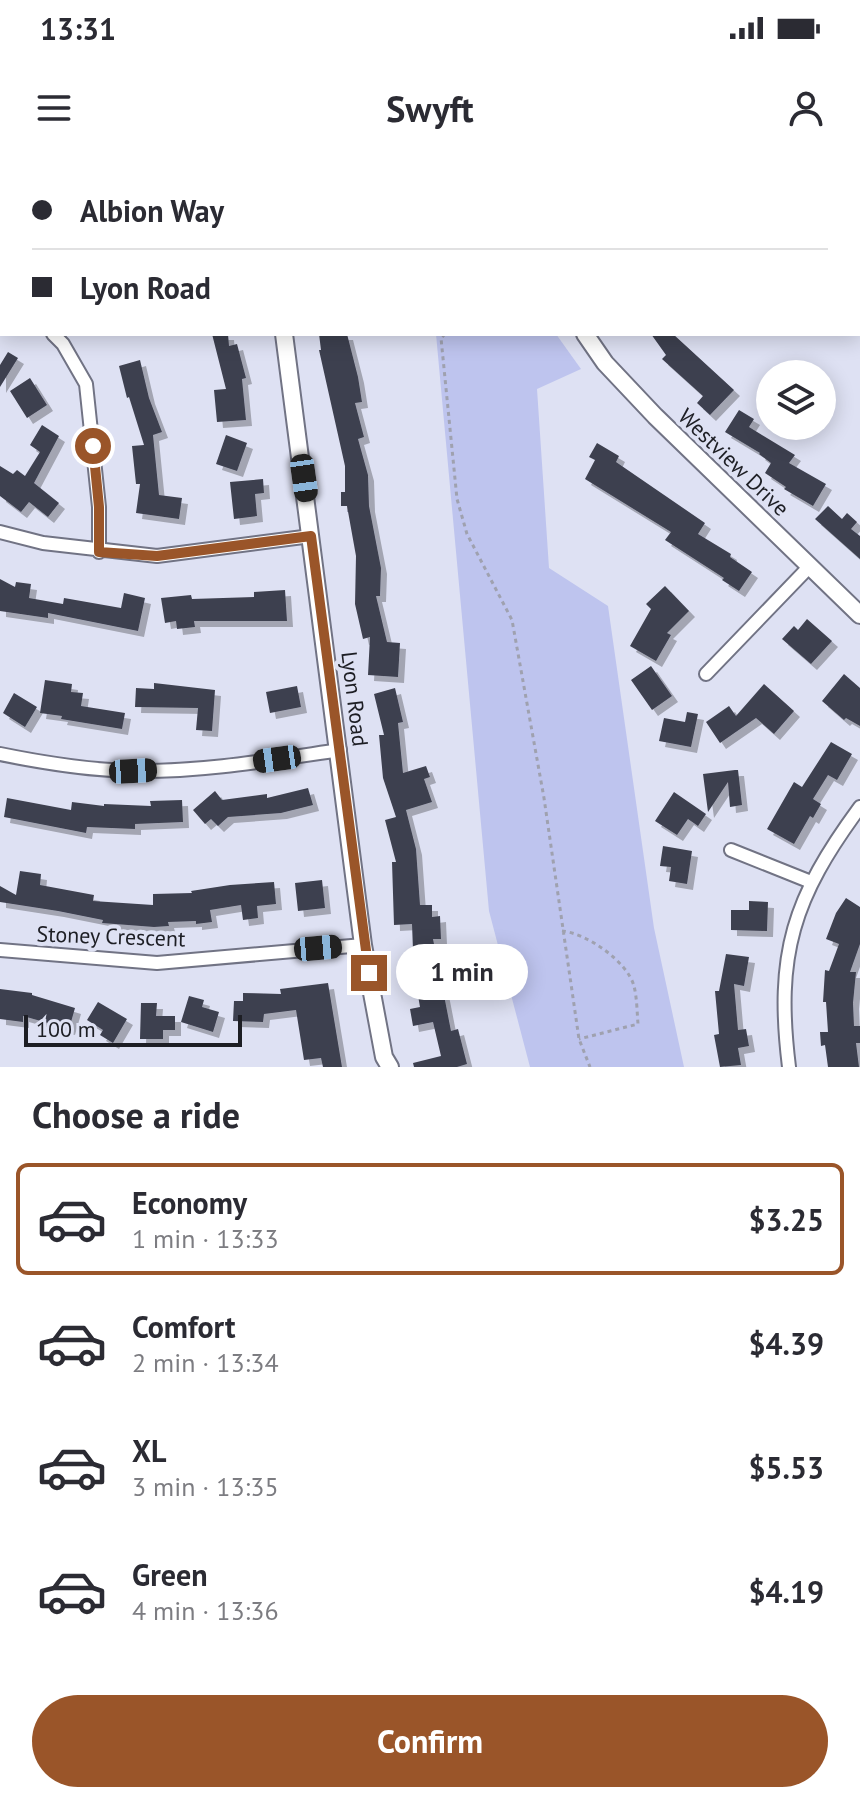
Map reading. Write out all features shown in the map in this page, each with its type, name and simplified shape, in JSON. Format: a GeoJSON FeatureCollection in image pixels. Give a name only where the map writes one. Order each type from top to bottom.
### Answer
{"type":"FeatureCollection","features":[{"type":"Feature","properties":{"kind":"street"},"geometry":{"type":"LineString","coordinates":[[55,336],[86,384],[99,507],[99,552]]}},
{"type":"Feature","properties":{"kind":"street","name":"Lyon Road"},"geometry":{"type":"LineString","coordinates":[[284,336],[363,945],[384,1057],[390,1067]]}},
{"type":"Feature","properties":{"kind":"street","name":"Westview Drive"},"geometry":{"type":"LineString","coordinates":[[586,336],[605,363],[655,416],[860,615]]}},
{"type":"Feature","properties":{"kind":"street"},"geometry":{"type":"LineString","coordinates":[[0,532],[99,552],[157,556],[311,536]]}},
{"type":"Feature","properties":{"kind":"street"},"geometry":{"type":"LineString","coordinates":[[706,674],[809,567]]}},
{"type":"Feature","properties":{"kind":"street"},"geometry":{"type":"LineString","coordinates":[[0,754],[55,765],[133,771],[227,767],[340,750]]}},
{"type":"Feature","properties":{"kind":"street"},"geometry":{"type":"LineString","coordinates":[[789,1067],[784,984],[791,934],[811,882],[829,849],[860,807]]}},
{"type":"Feature","properties":{"kind":"street"},"geometry":{"type":"LineString","coordinates":[[731,850],[811,882]]}},
{"type":"Feature","properties":{"kind":"street","name":"Stoney Crescent"},"geometry":{"type":"LineString","coordinates":[[0,950],[157,963],[363,945]]}},
{"type":"Feature","properties":{"kind":"path"},"geometry":{"type":"LineString","coordinates":[[443,336],[457,499],[467,534],[512,620],[544,798],[579,1039],[590,1067]]}},
{"type":"Feature","properties":{"kind":"path"},"geometry":{"type":"LineString","coordinates":[[562,931],[577,932],[595,943],[621,965],[634,984],[638,1024],[579,1039]]}},
{"type":"Feature","properties":{"kind":"shaded area"},"geometry":{"type":"Polygon","coordinates":[[[436,336],[557,336],[581,369],[537,389],[549,568],[608,606],[654,928],[684,1067],[530,1067],[489,911],[436,336]]]}},
{"type":"Feature","properties":{"kind":"building"},"geometry":{"type":"Polygon","coordinates":[[[213,336],[228,336],[229,346],[237,344],[246,378],[242,379],[246,420],[217,422],[214,390],[226,389],[213,336]]]}},
{"type":"Feature","properties":{"kind":"building"},"geometry":{"type":"Polygon","coordinates":[[[319,336],[348,336],[362,402],[355,403],[364,437],[358,439],[368,475],[369,506],[381,568],[380,596],[376,596],[387,642],[400,643],[398,677],[368,675],[370,637],[363,639],[355,604],[356,556],[347,506],[341,506],[341,492],[345,492],[345,466],[319,336]]]}},
{"type":"Feature","properties":{"kind":"building"},"geometry":{"type":"Polygon","coordinates":[[[652,336],[675,336],[734,390],[710,415],[697,403],[703,396],[662,359],[666,355],[652,336]]]}},
{"type":"Feature","properties":{"kind":"building"},"geometry":{"type":"Polygon","coordinates":[[[8,352],[18,358],[0,387],[0,365],[8,352]]]}},
{"type":"Feature","properties":{"kind":"building"},"geometry":{"type":"Polygon","coordinates":[[[140,360],[149,398],[162,432],[153,435],[159,495],[182,498],[179,519],[136,513],[140,484],[136,484],[132,446],[144,445],[119,366],[140,360]]]}},
{"type":"Feature","properties":{"kind":"building"},"geometry":{"type":"Polygon","coordinates":[[[30,378],[47,405],[27,418],[10,391],[30,378]]]}},
{"type":"Feature","properties":{"kind":"building"},"geometry":{"type":"Polygon","coordinates":[[[739,410],[754,419],[749,427],[756,431],[756,440],[770,440],[795,455],[789,463],[826,484],[813,506],[784,489],[786,487],[765,473],[771,463],[760,453],[725,432],[739,410]]]}},
{"type":"Feature","properties":{"kind":"building"},"geometry":{"type":"Polygon","coordinates":[[[42,425],[59,436],[34,483],[59,503],[48,517],[29,502],[21,512],[0,496],[0,466],[13,474],[17,470],[25,476],[40,452],[30,445],[42,425]]]}},
{"type":"Feature","properties":{"kind":"building"},"geometry":{"type":"Polygon","coordinates":[[[226,435],[247,443],[237,471],[216,464],[226,435]]]}},
{"type":"Feature","properties":{"kind":"building"},"geometry":{"type":"Polygon","coordinates":[[[597,443],[619,456],[616,462],[705,523],[698,534],[731,554],[730,557],[752,572],[739,591],[665,540],[671,532],[585,479],[595,460],[589,457],[597,443]]]}},
{"type":"Feature","properties":{"kind":"building"},"geometry":{"type":"Polygon","coordinates":[[[263,479],[264,493],[255,494],[257,516],[234,519],[230,482],[263,479]]]}},
{"type":"Feature","properties":{"kind":"building"},"geometry":{"type":"Polygon","coordinates":[[[828,506],[842,519],[847,513],[857,522],[851,529],[860,536],[860,559],[815,519],[828,506]]]}},
{"type":"Feature","properties":{"kind":"building"},"geometry":{"type":"Polygon","coordinates":[[[0,579],[15,587],[16,582],[31,584],[29,598],[63,604],[64,598],[121,608],[124,593],[145,598],[138,631],[48,613],[48,618],[0,611],[0,579]]]}},
{"type":"Feature","properties":{"kind":"building"},"geometry":{"type":"Polygon","coordinates":[[[665,586],[689,611],[667,633],[671,635],[656,661],[630,646],[651,609],[646,604],[665,586]]]}},
{"type":"Feature","properties":{"kind":"building"},"geometry":{"type":"Polygon","coordinates":[[[285,590],[287,621],[194,621],[195,627],[177,629],[176,621],[165,623],[161,598],[191,595],[192,599],[254,597],[254,592],[285,590]]]}},
{"type":"Feature","properties":{"kind":"building"},"geometry":{"type":"Polygon","coordinates":[[[807,619],[832,641],[811,664],[782,639],[794,626],[798,630],[807,619]]]}},
{"type":"Feature","properties":{"kind":"building"},"geometry":{"type":"Polygon","coordinates":[[[651,666],[672,696],[652,710],[631,680],[651,666]]]}},
{"type":"Feature","properties":{"kind":"building"},"geometry":{"type":"Polygon","coordinates":[[[844,674],[860,688],[860,726],[846,718],[844,720],[822,701],[844,674]]]}},
{"type":"Feature","properties":{"kind":"building"},"geometry":{"type":"Polygon","coordinates":[[[45,680],[72,684],[71,692],[83,693],[81,706],[125,713],[122,729],[40,713],[45,680]]]}},
{"type":"Feature","properties":{"kind":"building"},"geometry":{"type":"Polygon","coordinates":[[[154,683],[215,690],[212,731],[196,730],[198,708],[135,707],[136,688],[154,689],[154,683]]]}},
{"type":"Feature","properties":{"kind":"building"},"geometry":{"type":"Polygon","coordinates":[[[764,684],[794,711],[774,734],[756,718],[720,743],[706,722],[729,706],[736,716],[764,684]]]}},
{"type":"Feature","properties":{"kind":"building"},"geometry":{"type":"Polygon","coordinates":[[[297,686],[301,707],[270,713],[266,692],[297,686]]]}},
{"type":"Feature","properties":{"kind":"building"},"geometry":{"type":"Polygon","coordinates":[[[395,688],[403,722],[398,723],[403,773],[426,766],[430,777],[424,779],[432,802],[406,810],[416,849],[420,905],[432,905],[432,917],[440,916],[441,939],[433,939],[451,1031],[458,1029],[467,1064],[457,1067],[414,1067],[413,1063],[441,1056],[433,1022],[413,1026],[410,1009],[420,1007],[416,984],[411,985],[405,952],[413,950],[412,924],[394,925],[392,862],[396,862],[385,820],[396,817],[383,778],[379,735],[384,735],[374,694],[395,688]]]}},
{"type":"Feature","properties":{"kind":"building"},"geometry":{"type":"Polygon","coordinates":[[[14,693],[37,707],[25,727],[3,713],[14,693]]]}},
{"type":"Feature","properties":{"kind":"building"},"geometry":{"type":"Polygon","coordinates":[[[687,712],[698,714],[691,747],[659,741],[664,718],[685,722],[687,712]]]}},
{"type":"Feature","properties":{"kind":"building"},"geometry":{"type":"Polygon","coordinates":[[[831,742],[852,754],[837,780],[828,775],[813,799],[821,804],[813,818],[810,816],[794,844],[767,829],[794,782],[802,787],[831,742]]]}},
{"type":"Feature","properties":{"kind":"building"},"geometry":{"type":"Polygon","coordinates":[[[738,770],[742,805],[730,807],[728,782],[708,812],[703,774],[738,770]]]}},
{"type":"Feature","properties":{"kind":"building"},"geometry":{"type":"Polygon","coordinates":[[[308,788],[313,805],[281,813],[228,817],[218,826],[211,819],[205,824],[193,810],[215,791],[222,800],[267,794],[267,798],[308,788]]]}},
{"type":"Feature","properties":{"kind":"building"},"geometry":{"type":"Polygon","coordinates":[[[674,792],[706,814],[698,826],[688,819],[677,835],[655,821],[674,792]]]}},
{"type":"Feature","properties":{"kind":"building"},"geometry":{"type":"Polygon","coordinates":[[[7,798],[71,810],[72,802],[151,806],[150,801],[182,800],[183,822],[135,824],[135,829],[87,827],[86,833],[4,817],[7,798]]]}},
{"type":"Feature","properties":{"kind":"building"},"geometry":{"type":"Polygon","coordinates":[[[663,846],[692,851],[687,884],[669,881],[671,867],[660,866],[663,846]]]}},
{"type":"Feature","properties":{"kind":"building"},"geometry":{"type":"Polygon","coordinates":[[[20,871],[41,874],[40,885],[94,895],[93,901],[153,905],[153,894],[192,893],[230,885],[274,882],[276,904],[257,906],[258,918],[243,920],[241,905],[210,910],[212,922],[168,922],[169,926],[154,927],[102,923],[103,920],[0,902],[0,886],[16,895],[20,871]]]}},
{"type":"Feature","properties":{"kind":"building"},"geometry":{"type":"Polygon","coordinates":[[[322,880],[325,908],[298,911],[295,883],[322,880]]]}},
{"type":"Feature","properties":{"kind":"building"},"geometry":{"type":"Polygon","coordinates":[[[846,898],[860,907],[860,944],[850,972],[856,972],[853,1003],[854,1026],[860,1026],[860,1043],[856,1043],[859,1067],[828,1067],[820,1032],[828,1032],[826,1002],[823,1002],[825,970],[829,971],[839,944],[826,939],[836,913],[846,898]]]}},
{"type":"Feature","properties":{"kind":"building"},"geometry":{"type":"Polygon","coordinates":[[[749,901],[768,902],[767,931],[731,930],[731,910],[749,910],[749,901]]]}},
{"type":"Feature","properties":{"kind":"building"},"geometry":{"type":"Polygon","coordinates":[[[726,954],[749,957],[744,986],[734,984],[738,1030],[746,1029],[749,1046],[738,1048],[741,1065],[720,1067],[714,1035],[719,1034],[715,991],[719,991],[726,954]]]}},
{"type":"Feature","properties":{"kind":"building"},"geometry":{"type":"Polygon","coordinates":[[[328,983],[342,1067],[323,1067],[321,1058],[304,1060],[296,1010],[264,1014],[263,1022],[233,1021],[234,1001],[243,1001],[243,993],[281,994],[280,989],[328,983]]]}},
{"type":"Feature","properties":{"kind":"building"},"geometry":{"type":"Polygon","coordinates":[[[0,989],[32,993],[75,1008],[69,1029],[23,1016],[23,1022],[0,1019],[0,989]]]}},
{"type":"Feature","properties":{"kind":"building"},"geometry":{"type":"Polygon","coordinates":[[[189,996],[204,1000],[202,1007],[219,1012],[213,1032],[181,1022],[189,996]]]}},
{"type":"Feature","properties":{"kind":"building"},"geometry":{"type":"Polygon","coordinates":[[[98,1002],[127,1019],[113,1043],[100,1035],[103,1030],[87,1020],[98,1002]]]}},
{"type":"Feature","properties":{"kind":"building"},"geometry":{"type":"Polygon","coordinates":[[[141,1003],[157,1003],[156,1016],[175,1016],[175,1030],[163,1030],[163,1039],[140,1039],[141,1003]]]}},
{"type":"Feature","properties":{"kind":"route"},"geometry":{"type":"LineString","coordinates":[[93,446],[99,507],[99,552],[157,556],[311,536],[369,973]]}}]}
